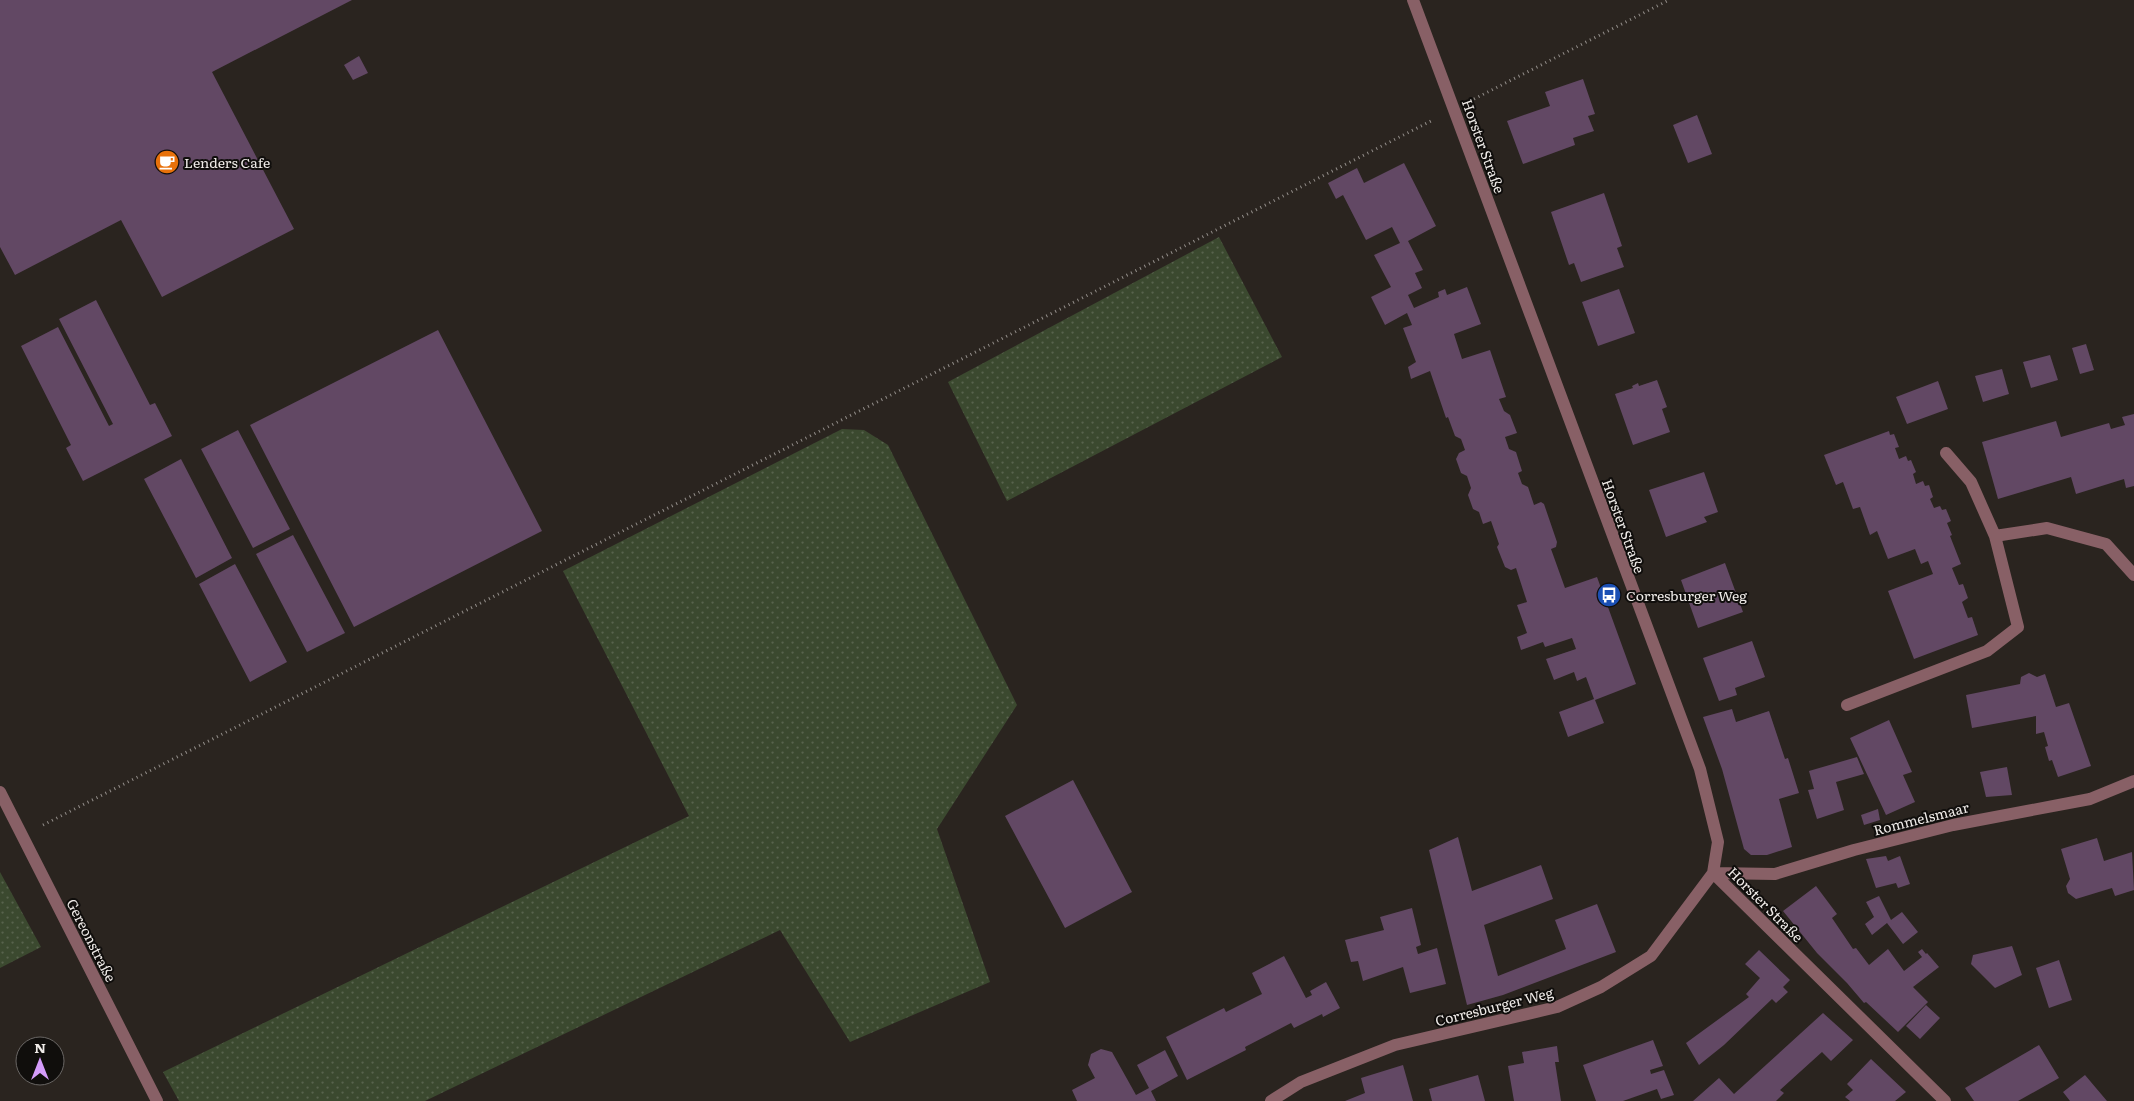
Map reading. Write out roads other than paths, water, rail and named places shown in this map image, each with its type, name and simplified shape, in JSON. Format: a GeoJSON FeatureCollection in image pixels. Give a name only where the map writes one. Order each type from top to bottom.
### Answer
{"type":"FeatureCollection","features":[{"type":"Feature","properties":{"kind":"street","name":"Horster Straße"},"geometry":{"type":"LineString","coordinates":[[1413,0],[1700,769],[1718,842],[1713,873],[1945,1101]]}},
{"type":"Feature","properties":{"kind":"street"},"geometry":{"type":"LineString","coordinates":[[1848,705],[1987,651],[2018,627],[1994,536],[1971,482],[1946,453]]}},
{"type":"Feature","properties":{"kind":"street"},"geometry":{"type":"LineString","coordinates":[[1994,536],[2047,528],[2106,544],[2134,576]]}},
{"type":"Feature","properties":{"kind":"street","name":"Rommelsmaar"},"geometry":{"type":"LineString","coordinates":[[1713,873],[1776,874],[1854,850],[1953,824],[2090,799],[2134,782]]}},
{"type":"Feature","properties":{"kind":"street","name":"Gereonstraße"},"geometry":{"type":"LineString","coordinates":[[0,792],[157,1101]]}},
{"type":"Feature","properties":{"kind":"street","name":"Corresburger Weg"},"geometry":{"type":"LineString","coordinates":[[1271,1101],[1301,1082],[1395,1045],[1557,1007],[1601,987],[1651,956],[1713,873]]}},
{"type":"Feature","properties":{"kind":"place","name":"Lenders Cafe"},"geometry":{"type":"Point","coordinates":[167,162]}},
{"type":"Feature","properties":{"kind":"place","name":"Corresburger Weg"},"geometry":{"type":"Point","coordinates":[1609,595]}}]}
